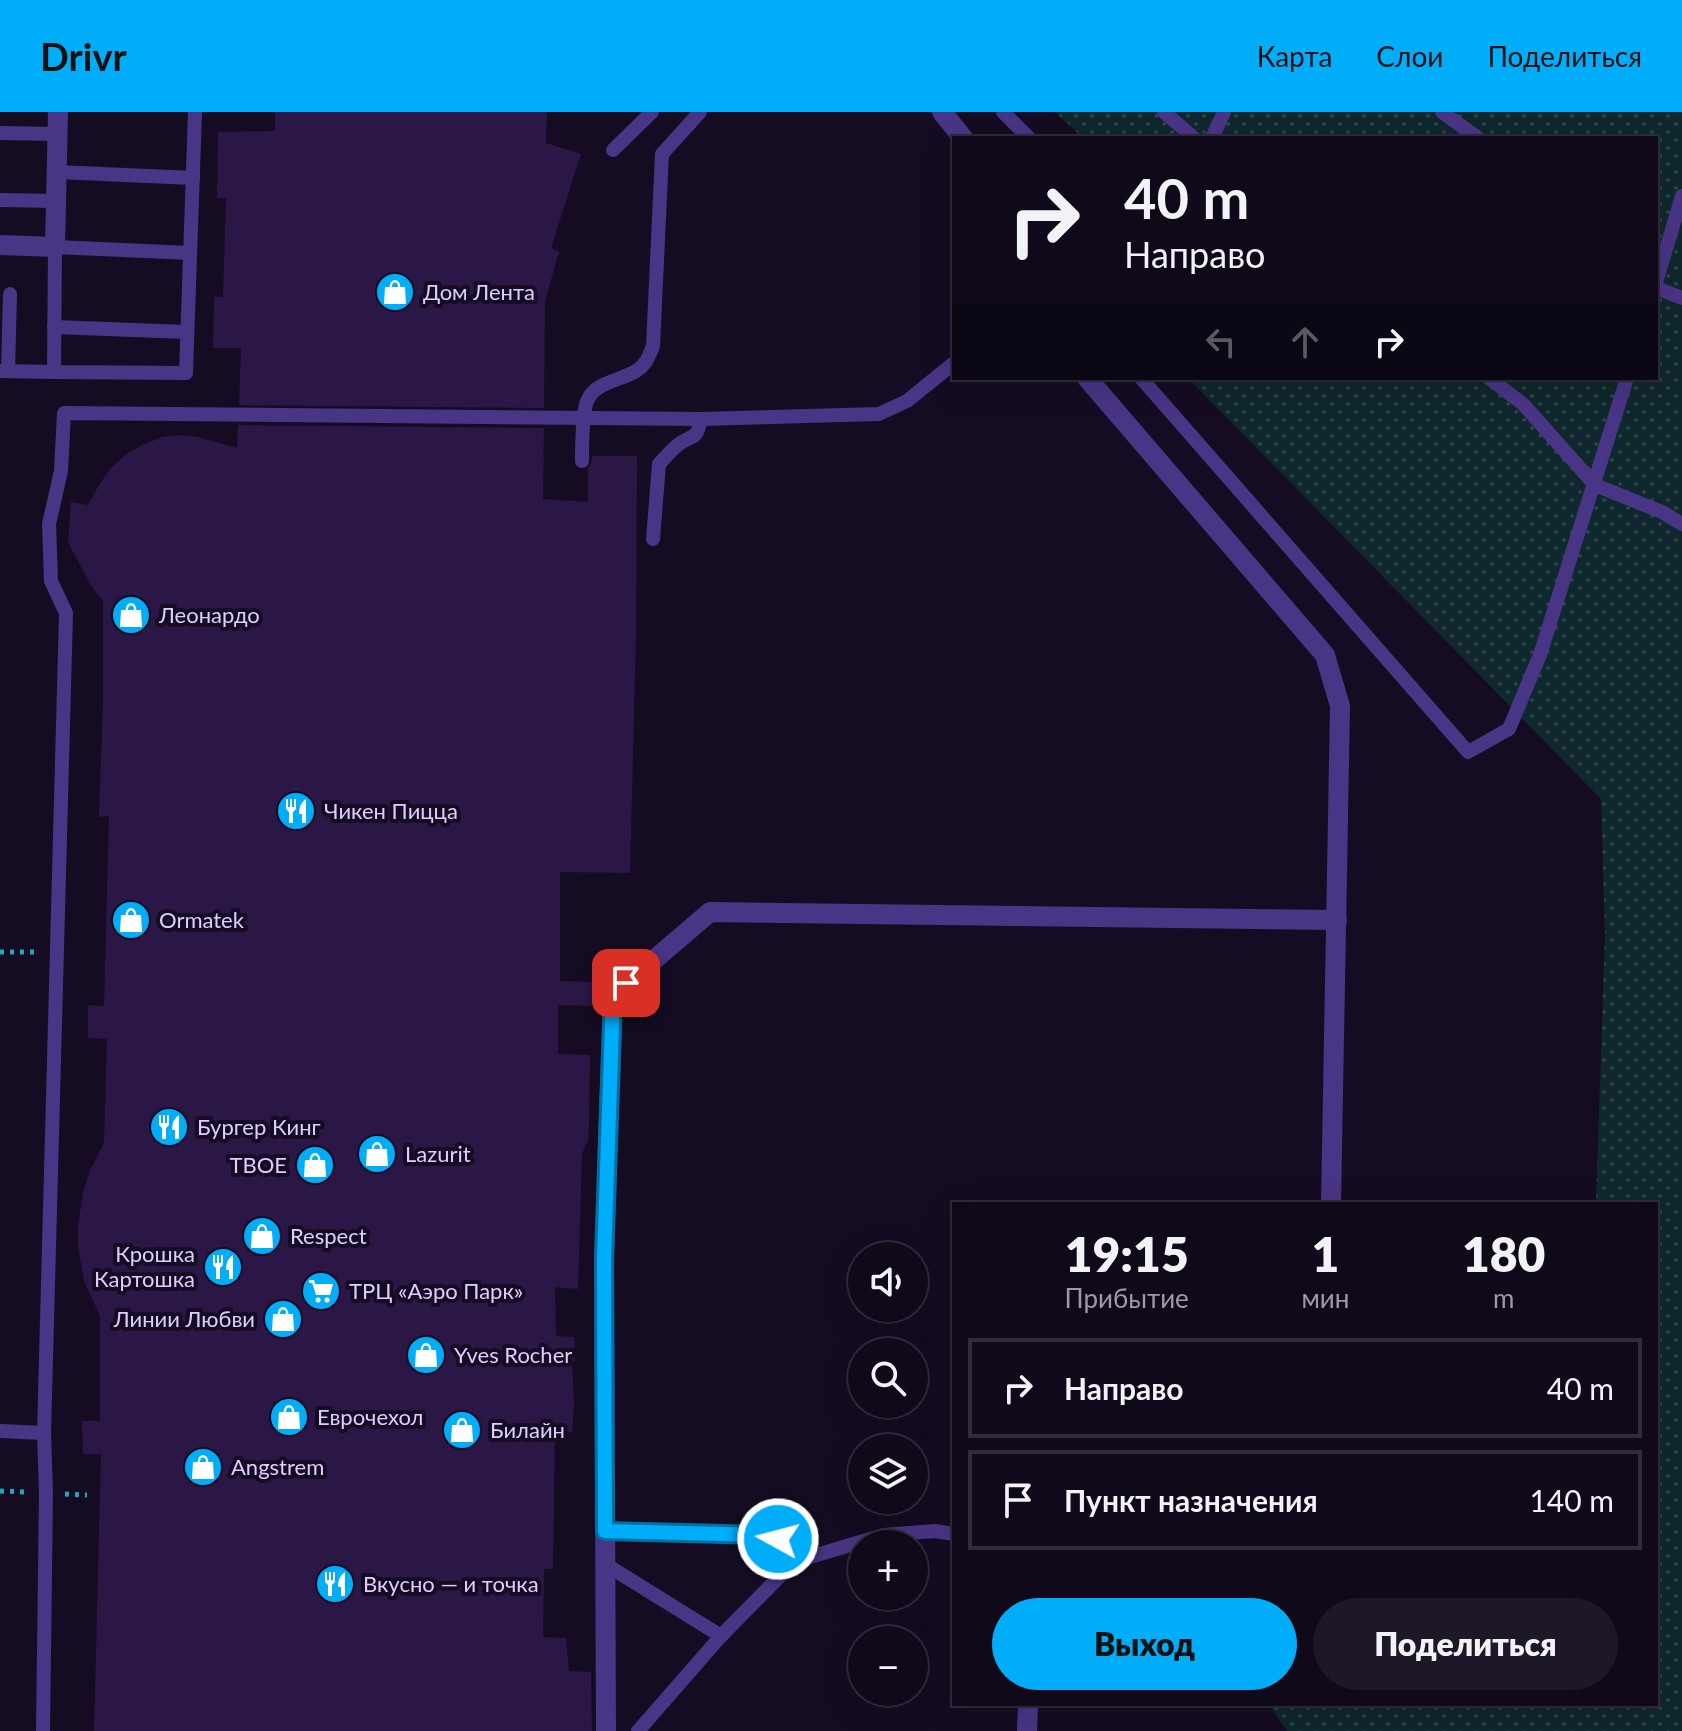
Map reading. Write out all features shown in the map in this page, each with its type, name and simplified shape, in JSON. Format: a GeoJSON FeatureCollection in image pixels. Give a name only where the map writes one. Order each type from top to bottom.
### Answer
{"type":"FeatureCollection","features":[{"type":"Feature","properties":{"kind":"street"},"geometry":{"type":"LineString","coordinates":[[0,245],[55,247],[58,112]]}},
{"type":"Feature","properties":{"kind":"street"},"geometry":{"type":"LineString","coordinates":[[942,112],[961,136]]}},
{"type":"Feature","properties":{"kind":"street"},"geometry":{"type":"LineString","coordinates":[[1089,380],[1325,655],[1340,706],[1331,1202]]}},
{"type":"Feature","properties":{"kind":"street"},"geometry":{"type":"LineString","coordinates":[[606,1731],[604,1259],[613,995],[710,912],[1337,920]]}},
{"type":"Feature","properties":{"kind":"street"},"geometry":{"type":"LineString","coordinates":[[1027,1731],[1028,1706]]}},
{"type":"Feature","properties":{"kind":"lane"},"geometry":{"type":"LineString","coordinates":[[10,294],[4,371],[186,373],[195,112]]}},
{"type":"Feature","properties":{"kind":"lane"},"geometry":{"type":"LineString","coordinates":[[613,150],[652,112]]}},
{"type":"Feature","properties":{"kind":"lane"},"geometry":{"type":"LineString","coordinates":[[582,461],[583,423],[588,398],[599,388],[636,371],[648,360],[653,346],[662,154],[700,112]]}},
{"type":"Feature","properties":{"kind":"lane"},"geometry":{"type":"LineString","coordinates":[[1003,112],[1027,136]]}},
{"type":"Feature","properties":{"kind":"lane"},"geometry":{"type":"LineString","coordinates":[[1164,112],[1192,136]]}},
{"type":"Feature","properties":{"kind":"lane"},"geometry":{"type":"LineString","coordinates":[[1213,136],[1224,112]]}},
{"type":"Feature","properties":{"kind":"lane"},"geometry":{"type":"LineString","coordinates":[[1442,112],[1475,136]]}},
{"type":"Feature","properties":{"kind":"lane"},"geometry":{"type":"LineString","coordinates":[[0,133],[58,134]]}},
{"type":"Feature","properties":{"kind":"lane"},"geometry":{"type":"LineString","coordinates":[[57,172],[193,178]]}},
{"type":"Feature","properties":{"kind":"lane"},"geometry":{"type":"LineString","coordinates":[[1658,275],[1682,196]]}},
{"type":"Feature","properties":{"kind":"lane"},"geometry":{"type":"LineString","coordinates":[[0,200],[56,201]]}},
{"type":"Feature","properties":{"kind":"lane"},"geometry":{"type":"LineString","coordinates":[[54,372],[55,247],[190,253]]}},
{"type":"Feature","properties":{"kind":"lane"},"geometry":{"type":"LineString","coordinates":[[1658,289],[1682,298]]}},
{"type":"Feature","properties":{"kind":"lane"},"geometry":{"type":"LineString","coordinates":[[54,327],[187,332]]}},
{"type":"Feature","properties":{"kind":"lane"},"geometry":{"type":"LineString","coordinates":[[43,1731],[44,1433],[66,613],[51,581],[49,524],[61,471],[64,413],[701,419],[879,414],[907,401],[952,365]]}},
{"type":"Feature","properties":{"kind":"lane"},"geometry":{"type":"LineString","coordinates":[[1143,380],[1468,752],[1509,729],[1540,655],[1626,380]]}},
{"type":"Feature","properties":{"kind":"lane"},"geometry":{"type":"LineString","coordinates":[[1492,380],[1523,404],[1595,485],[1662,512],[1682,524]]}},
{"type":"Feature","properties":{"kind":"lane"},"geometry":{"type":"LineString","coordinates":[[653,539],[659,464],[680,443],[697,433],[701,419]]}},
{"type":"Feature","properties":{"kind":"lane"},"geometry":{"type":"LineString","coordinates":[[0,1431],[44,1433]]}},
{"type":"Feature","properties":{"kind":"lane"},"geometry":{"type":"LineString","coordinates":[[605,1531],[766,1535],[788,1545],[803,1559]]}},
{"type":"Feature","properties":{"kind":"lane"},"geometry":{"type":"LineString","coordinates":[[638,1731],[721,1636],[782,1574],[803,1559],[884,1535],[935,1531],[952,1534]]}},
{"type":"Feature","properties":{"kind":"lane"},"geometry":{"type":"LineString","coordinates":[[605,1564],[721,1636]]}},
{"type":"Feature","properties":{"kind":"green space"},"geometry":{"type":"Polygon","coordinates":[[[1055,112],[1682,112],[1682,1731],[1287,1731],[1272,1709],[1276,1706],[1658,1706],[1658,1202],[1596,1202],[1605,934],[1601,799],[1190,380],[1658,380],[1658,136],[1078,136],[1055,112]]]}},
{"type":"Feature","properties":{"kind":"building"},"geometry":{"type":"Polygon","coordinates":[[[275,112],[547,112],[546,143],[581,154],[551,248],[559,252],[545,301],[544,408],[239,405],[241,348],[213,348],[214,297],[223,297],[226,198],[217,198],[218,132],[275,131],[275,112]]]}},
{"type":"Feature","properties":{"kind":"building","name":"ТРЦ «Аэро Парк»"},"geometry":{"type":"Polygon","coordinates":[[[238,425],[544,428],[543,499],[588,502],[588,468],[592,456],[637,456],[630,873],[560,872],[560,981],[594,982],[594,1006],[558,1005],[558,1054],[590,1055],[589,1122],[588,1141],[582,1153],[578,1289],[555,1287],[556,1336],[574,1337],[574,1404],[572,1432],[555,1431],[553,1569],[544,1569],[543,1637],[566,1638],[569,1671],[591,1672],[592,1731],[94,1731],[101,1454],[83,1454],[82,1421],[100,1421],[100,1316],[84,1281],[78,1226],[83,1192],[104,1143],[107,1039],[88,1038],[88,1005],[104,1006],[109,816],[99,817],[103,601],[90,584],[68,542],[71,502],[88,505],[110,469],[142,445],[162,437],[179,435],[237,448],[238,425]]]}},
{"type":"Feature","properties":{"kind":"place","name":"Дом Лента"},"geometry":{"type":"Point","coordinates":[395,292]}},
{"type":"Feature","properties":{"kind":"place","name":"Леонардо"},"geometry":{"type":"Point","coordinates":[131,615]}},
{"type":"Feature","properties":{"kind":"place","name":"Чикен Пицца"},"geometry":{"type":"Point","coordinates":[296,811]}},
{"type":"Feature","properties":{"kind":"place","name":"Ormatek"},"geometry":{"type":"Point","coordinates":[131,920]}},
{"type":"Feature","properties":{"kind":"place","name":"Бургер Кинг"},"geometry":{"type":"Point","coordinates":[169,1127]}},
{"type":"Feature","properties":{"kind":"place","name":"Lazurit"},"geometry":{"type":"Point","coordinates":[377,1154]}},
{"type":"Feature","properties":{"kind":"place","name":"ТВОЕ"},"geometry":{"type":"Point","coordinates":[315,1165]}},
{"type":"Feature","properties":{"kind":"place","name":"Respect"},"geometry":{"type":"Point","coordinates":[262,1236]}},
{"type":"Feature","properties":{"kind":"place","name":"Крошка Картошка"},"geometry":{"type":"Point","coordinates":[223,1267]}},
{"type":"Feature","properties":{"kind":"place","name":"ТРЦ «Аэро Парк»"},"geometry":{"type":"Point","coordinates":[321,1291]}},
{"type":"Feature","properties":{"kind":"place","name":"Линии Любви"},"geometry":{"type":"Point","coordinates":[283,1319]}},
{"type":"Feature","properties":{"kind":"place","name":"Yves Rocher"},"geometry":{"type":"Point","coordinates":[426,1355]}},
{"type":"Feature","properties":{"kind":"place","name":"Еврочехол"},"geometry":{"type":"Point","coordinates":[289,1417]}},
{"type":"Feature","properties":{"kind":"place","name":"Билайн"},"geometry":{"type":"Point","coordinates":[462,1430]}},
{"type":"Feature","properties":{"kind":"place","name":"Angstrem"},"geometry":{"type":"Point","coordinates":[203,1467]}},
{"type":"Feature","properties":{"kind":"place","name":"Вкусно — и точка"},"geometry":{"type":"Point","coordinates":[335,1584]}},
{"type":"Feature","properties":{"kind":"route"},"geometry":{"type":"LineString","coordinates":[[626,983],[613,995],[604,1259],[605,1531],[766,1535],[778,1539]]}}]}
